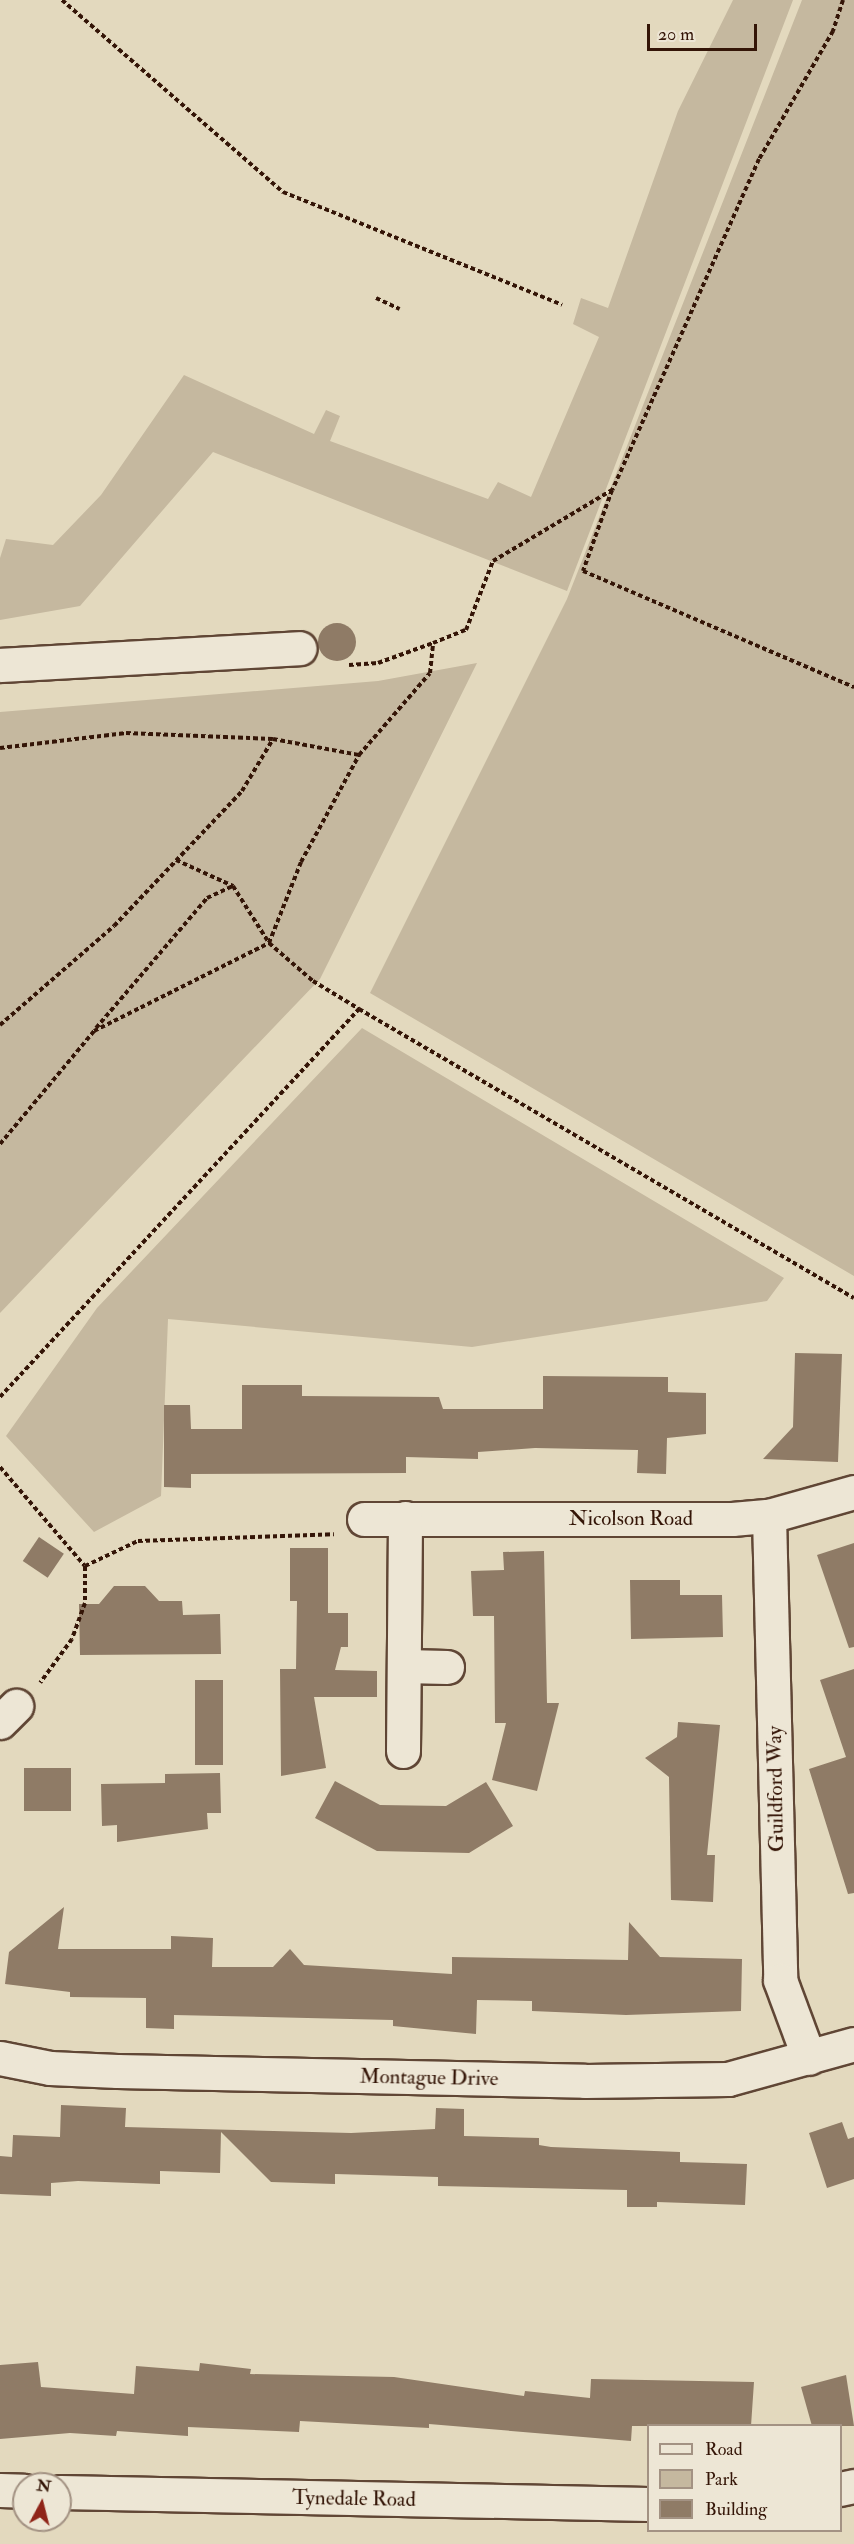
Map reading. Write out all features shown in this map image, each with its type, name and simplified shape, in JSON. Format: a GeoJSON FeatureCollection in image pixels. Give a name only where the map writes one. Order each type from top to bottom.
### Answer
{"type":"FeatureCollection","features":[{"type":"Feature","properties":{"kind":"street"},"geometry":{"type":"LineString","coordinates":[[0,665],[300,648]]}},
{"type":"Feature","properties":{"kind":"street","name":"Nicolson Road"},"geometry":{"type":"LineString","coordinates":[[364,1520],[769,1516],[854,1492]]}},
{"type":"Feature","properties":{"kind":"street","name":"Guildford Way"},"geometry":{"type":"LineString","coordinates":[[769,1516],[780,1980],[809,2058]]}},
{"type":"Feature","properties":{"kind":"street"},"geometry":{"type":"LineString","coordinates":[[403,1751],[405,1518]]}},
{"type":"Feature","properties":{"kind":"street"},"geometry":{"type":"LineString","coordinates":[[404,1666],[447,1666]]}},
{"type":"Feature","properties":{"kind":"street","name":"Montague Drive"},"geometry":{"type":"LineString","coordinates":[[0,2058],[50,2068],[117,2071],[585,2081],[728,2079],[809,2058],[854,2043]]}},
{"type":"Feature","properties":{"kind":"street","name":"Tynedale Road"},"geometry":{"type":"LineString","coordinates":[[72,2492],[647,2504]]}},
{"type":"Feature","properties":{"kind":"path"},"geometry":{"type":"LineString","coordinates":[[62,0],[283,192],[562,305]]}},
{"type":"Feature","properties":{"kind":"path"},"geometry":{"type":"LineString","coordinates":[[843,0],[833,31],[759,159],[612,490],[583,571],[854,687]]}},
{"type":"Feature","properties":{"kind":"path"},"geometry":{"type":"LineString","coordinates":[[376,298],[400,309]]}},
{"type":"Feature","properties":{"kind":"path"},"geometry":{"type":"LineString","coordinates":[[349,665],[378,663],[466,630],[493,561],[612,490]]}},
{"type":"Feature","properties":{"kind":"path"},"geometry":{"type":"LineString","coordinates":[[94,1031],[269,943],[301,862],[359,755],[430,673],[433,643]]}},
{"type":"Feature","properties":{"kind":"path"},"geometry":{"type":"LineString","coordinates":[[0,748],[126,732],[273,739],[359,755]]}},
{"type":"Feature","properties":{"kind":"path"},"geometry":{"type":"LineString","coordinates":[[0,1025],[114,926],[242,791],[273,739]]}},
{"type":"Feature","properties":{"kind":"path"},"geometry":{"type":"LineString","coordinates":[[176,860],[233,886],[269,943],[313,981],[854,1298]]}},
{"type":"Feature","properties":{"kind":"path"},"geometry":{"type":"LineString","coordinates":[[0,1144],[207,898],[233,886]]}},
{"type":"Feature","properties":{"kind":"path"},"geometry":{"type":"LineString","coordinates":[[0,1397],[359,1009]]}},
{"type":"Feature","properties":{"kind":"path"},"geometry":{"type":"LineString","coordinates":[[0,1467],[85,1566],[84,1603],[72,1639],[45,1678],[8,1714]]}},
{"type":"Feature","properties":{"kind":"path"},"geometry":{"type":"LineString","coordinates":[[85,1566],[138,1541],[337,1534],[364,1520]]}},
{"type":"Feature","properties":{"kind":"green space"},"geometry":{"type":"Polygon","coordinates":[[[733,0],[793,0],[567,591],[213,452],[80,606],[0,620],[0,558],[6,539],[53,545],[101,495],[184,375],[314,434],[326,410],[340,416],[330,441],[488,499],[498,482],[531,497],[599,337],[573,324],[581,298],[608,308],[678,111],[733,0]]]}},
{"type":"Feature","properties":{"kind":"green space"},"geometry":{"type":"Polygon","coordinates":[[[802,0],[854,0],[854,1276],[370,993],[567,599],[802,0]]]}},
{"type":"Feature","properties":{"kind":"green space"},"geometry":{"type":"Polygon","coordinates":[[[477,663],[320,979],[0,1313],[0,712],[378,681],[477,663]]]}},
{"type":"Feature","properties":{"kind":"green space"},"geometry":{"type":"Polygon","coordinates":[[[362,1028],[784,1278],[767,1301],[472,1347],[168,1319],[161,1496],[94,1532],[6,1436],[97,1308],[362,1028]]]}},
{"type":"Feature","properties":{"kind":"building"},"geometry":{"type":"Polygon","coordinates":[[[337,623],[350,629],[356,642],[350,655],[337,661],[324,655],[318,642],[324,629],[337,623]]]}},
{"type":"Feature","properties":{"kind":"building"},"geometry":{"type":"Polygon","coordinates":[[[795,1353],[842,1354],[838,1462],[763,1459],[793,1427],[795,1353]]]}},
{"type":"Feature","properties":{"kind":"building"},"geometry":{"type":"Polygon","coordinates":[[[543,1376],[668,1377],[668,1392],[706,1393],[706,1434],[667,1438],[666,1474],[637,1473],[638,1450],[535,1448],[478,1452],[478,1459],[406,1457],[406,1473],[191,1474],[191,1488],[164,1487],[164,1405],[190,1405],[191,1429],[242,1429],[242,1385],[302,1385],[302,1396],[439,1397],[443,1409],[543,1409],[543,1376]]]}},
{"type":"Feature","properties":{"kind":"building"},"geometry":{"type":"Polygon","coordinates":[[[39,1537],[64,1554],[48,1578],[23,1561],[39,1537]]]}},
{"type":"Feature","properties":{"kind":"building"},"geometry":{"type":"Polygon","coordinates":[[[854,1543],[854,1647],[849,1648],[817,1555],[854,1543]]]}},
{"type":"Feature","properties":{"kind":"building"},"geometry":{"type":"Polygon","coordinates":[[[290,1548],[328,1548],[328,1613],[348,1613],[348,1647],[341,1647],[335,1670],[377,1671],[377,1697],[314,1697],[326,1768],[281,1776],[280,1669],[296,1669],[297,1601],[290,1601],[290,1548]]]}},
{"type":"Feature","properties":{"kind":"building"},"geometry":{"type":"Polygon","coordinates":[[[544,1551],[547,1703],[559,1703],[537,1791],[492,1780],[506,1723],[495,1723],[494,1616],[473,1616],[471,1571],[504,1570],[503,1552],[544,1551]]]}},
{"type":"Feature","properties":{"kind":"building"},"geometry":{"type":"Polygon","coordinates":[[[630,1580],[680,1580],[680,1595],[722,1595],[723,1637],[631,1639],[630,1580]]]}},
{"type":"Feature","properties":{"kind":"building"},"geometry":{"type":"Polygon","coordinates":[[[114,1586],[145,1586],[159,1601],[182,1601],[183,1615],[220,1614],[221,1654],[80,1655],[79,1604],[99,1604],[114,1586]]]}},
{"type":"Feature","properties":{"kind":"building"},"geometry":{"type":"Polygon","coordinates":[[[854,1669],[854,1893],[848,1894],[809,1769],[846,1757],[820,1680],[854,1669]]]}},
{"type":"Feature","properties":{"kind":"building"},"geometry":{"type":"Polygon","coordinates":[[[195,1680],[223,1680],[223,1765],[195,1765],[195,1680]]]}},
{"type":"Feature","properties":{"kind":"building"},"geometry":{"type":"Polygon","coordinates":[[[678,1722],[720,1725],[707,1855],[715,1855],[713,1902],[671,1900],[669,1777],[645,1758],[677,1737],[678,1722]]]}},
{"type":"Feature","properties":{"kind":"building"},"geometry":{"type":"Polygon","coordinates":[[[24,1768],[71,1768],[71,1811],[24,1811],[24,1768]]]}},
{"type":"Feature","properties":{"kind":"building"},"geometry":{"type":"Polygon","coordinates":[[[220,1773],[221,1813],[207,1813],[208,1829],[117,1842],[117,1825],[102,1826],[101,1784],[165,1783],[165,1774],[220,1773]]]}},
{"type":"Feature","properties":{"kind":"building"},"geometry":{"type":"Polygon","coordinates":[[[335,1781],[380,1805],[446,1806],[486,1782],[513,1826],[469,1853],[377,1851],[315,1818],[335,1781]]]}},
{"type":"Feature","properties":{"kind":"building"},"geometry":{"type":"Polygon","coordinates":[[[64,1907],[58,1949],[171,1949],[171,1936],[213,1938],[212,1967],[273,1967],[290,1949],[304,1965],[452,1974],[452,1957],[628,1960],[629,1922],[660,1957],[742,1959],[741,2011],[626,2015],[532,2011],[532,2001],[477,2000],[476,2034],[393,2026],[393,2020],[174,2015],[174,2029],[146,2028],[146,1998],[70,1997],[70,1992],[5,1984],[9,1952],[64,1907]]]}},
{"type":"Feature","properties":{"kind":"building"},"geometry":{"type":"Polygon","coordinates":[[[61,2105],[126,2108],[125,2127],[351,2133],[435,2129],[436,2108],[464,2109],[464,2136],[539,2138],[539,2145],[551,2147],[680,2152],[680,2162],[747,2164],[745,2205],[657,2202],[657,2207],[627,2207],[627,2190],[438,2186],[438,2177],[335,2174],[335,2184],[271,2182],[221,2132],[220,2173],[160,2171],[160,2184],[78,2181],[51,2183],[51,2196],[0,2194],[0,2156],[12,2157],[13,2135],[60,2137],[61,2105]]]}},
{"type":"Feature","properties":{"kind":"building"},"geometry":{"type":"Polygon","coordinates":[[[842,2122],[848,2139],[854,2137],[854,2179],[827,2188],[809,2133],[842,2122]]]}},
{"type":"Feature","properties":{"kind":"building"},"geometry":{"type":"Polygon","coordinates":[[[38,2362],[41,2387],[134,2394],[136,2366],[199,2371],[200,2363],[251,2369],[250,2374],[394,2377],[524,2396],[525,2391],[590,2398],[591,2379],[754,2382],[751,2424],[632,2426],[631,2441],[429,2424],[429,2428],[300,2421],[299,2432],[188,2427],[188,2436],[117,2431],[116,2436],[70,2433],[0,2439],[0,2365],[38,2362]]]}},
{"type":"Feature","properties":{"kind":"building"},"geometry":{"type":"Polygon","coordinates":[[[846,2375],[854,2426],[811,2424],[801,2387],[846,2375]]]}}]}
